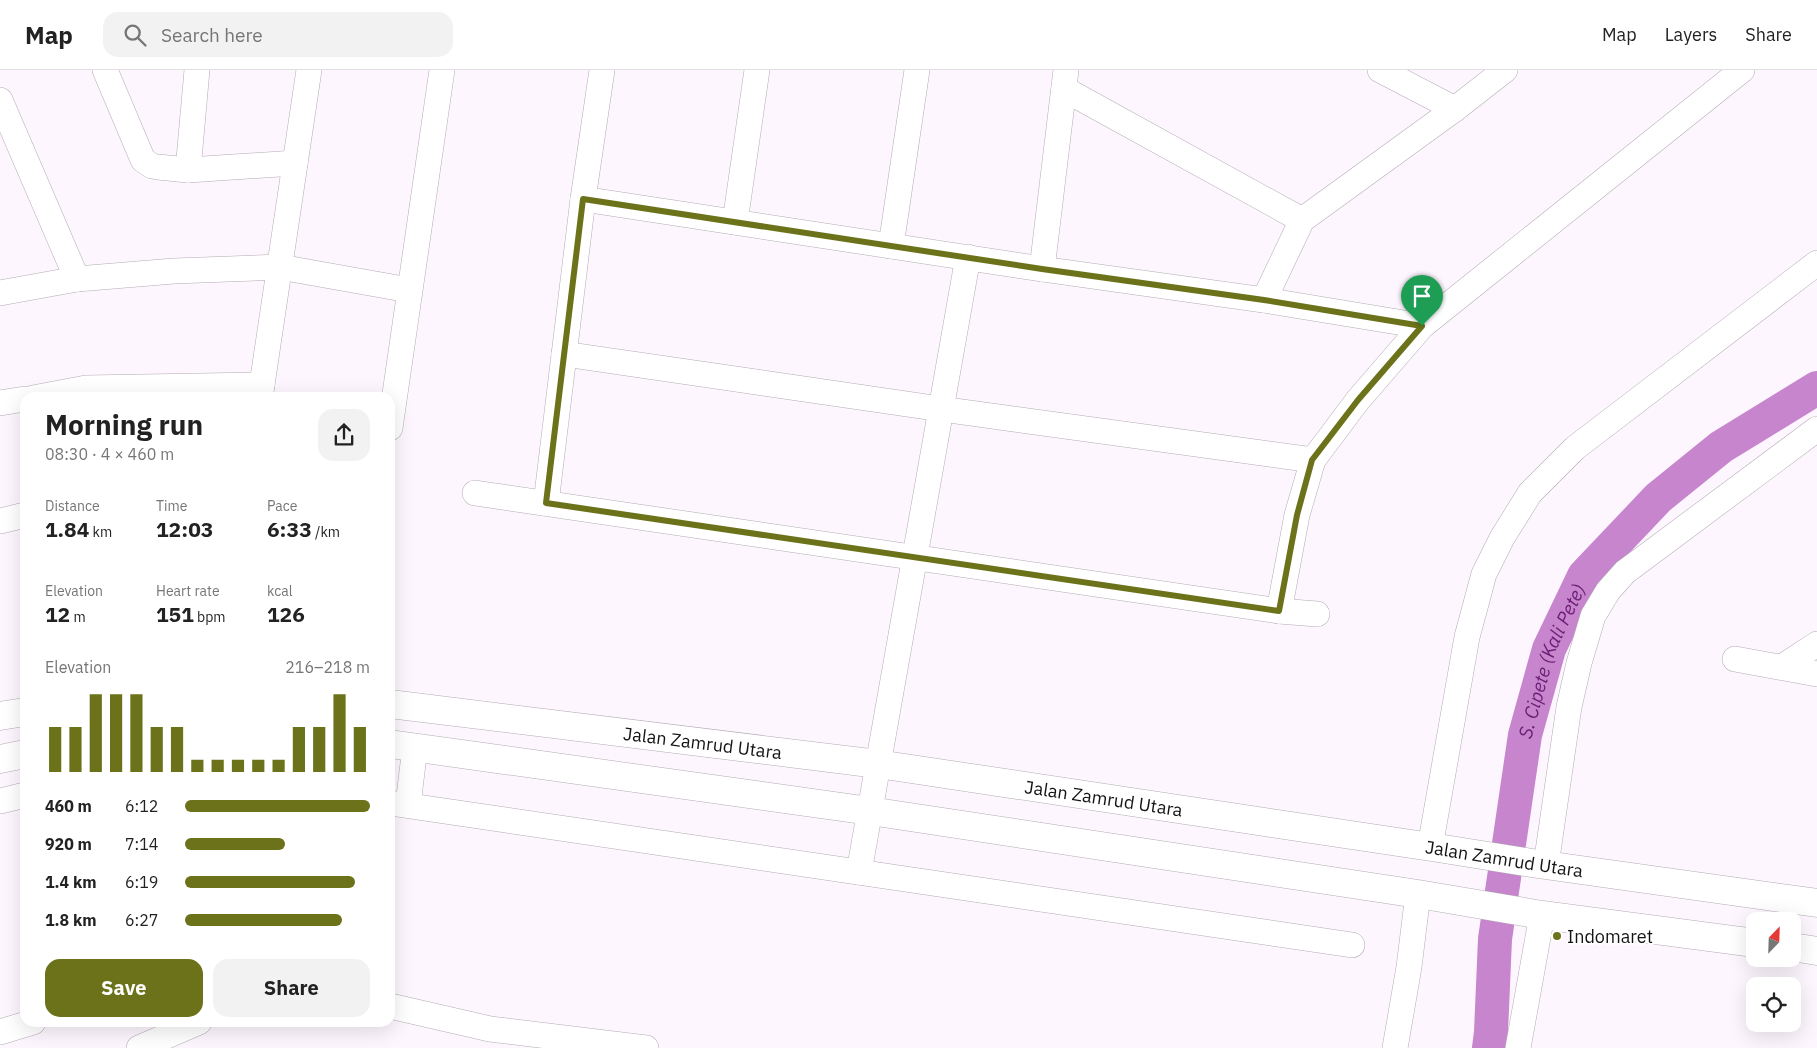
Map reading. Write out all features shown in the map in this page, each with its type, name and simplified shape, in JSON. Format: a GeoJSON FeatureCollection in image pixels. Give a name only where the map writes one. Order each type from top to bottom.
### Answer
{"type":"FeatureCollection","features":[{"type":"Feature","properties":{"kind":"street"},"geometry":{"type":"LineString","coordinates":[[105,70],[143,160],[152,166],[188,170],[295,163]]}},
{"type":"Feature","properties":{"kind":"street"},"geometry":{"type":"LineString","coordinates":[[188,170],[197,70]]}},
{"type":"Feature","properties":{"kind":"street"},"geometry":{"type":"LineString","coordinates":[[65,392],[86,388],[261,391],[309,70]]}},
{"type":"Feature","properties":{"kind":"street"},"geometry":{"type":"LineString","coordinates":[[395,392],[442,70]]}},
{"type":"Feature","properties":{"kind":"street"},"geometry":{"type":"LineString","coordinates":[[546,503],[583,199],[602,70]]}},
{"type":"Feature","properties":{"kind":"street"},"geometry":{"type":"LineString","coordinates":[[736,222],[757,70]]}},
{"type":"Feature","properties":{"kind":"street"},"geometry":{"type":"LineString","coordinates":[[891,246],[916,70]]}},
{"type":"Feature","properties":{"kind":"street"},"geometry":{"type":"LineString","coordinates":[[1380,70],[1455,109]]}},
{"type":"Feature","properties":{"kind":"street"},"geometry":{"type":"LineString","coordinates":[[1264,300],[1302,220],[1455,109],[1505,70]]}},
{"type":"Feature","properties":{"kind":"street"},"geometry":{"type":"LineString","coordinates":[[1279,611],[1297,515],[1312,460],[1358,400],[1422,326],[1742,70]]}},
{"type":"Feature","properties":{"kind":"street"},"geometry":{"type":"LineString","coordinates":[[1042,269],[1065,80],[1302,220]]}},
{"type":"Feature","properties":{"kind":"street"},"geometry":{"type":"LineString","coordinates":[[0,100],[77,279]]}},
{"type":"Feature","properties":{"kind":"street"},"geometry":{"type":"LineString","coordinates":[[583,199],[1042,269],[1264,300],[1422,326]]}},
{"type":"Feature","properties":{"kind":"street"},"geometry":{"type":"LineString","coordinates":[[859,872],[968,257]]}},
{"type":"Feature","properties":{"kind":"street"},"geometry":{"type":"LineString","coordinates":[[1434,847],[1466,637],[1484,574],[1502,538],[1530,493],[1575,448],[1817,263]]}},
{"type":"Feature","properties":{"kind":"street"},"geometry":{"type":"LineString","coordinates":[[0,293],[77,279],[174,271],[280,267],[409,290]]}},
{"type":"Feature","properties":{"kind":"street"},"geometry":{"type":"LineString","coordinates":[[564,354],[1312,460]]}},
{"type":"Feature","properties":{"kind":"street"},"geometry":{"type":"LineString","coordinates":[[0,404],[20,400]]}},
{"type":"Feature","properties":{"kind":"street"},"geometry":{"type":"LineString","coordinates":[[1542,865],[1571,698],[1579,663],[1593,616],[1608,591],[1625,572],[1817,429]]}},
{"type":"Feature","properties":{"kind":"street"},"geometry":{"type":"LineString","coordinates":[[475,493],[1279,611],[1318,614]]}},
{"type":"Feature","properties":{"kind":"street"},"geometry":{"type":"LineString","coordinates":[[0,521],[20,516]]}},
{"type":"Feature","properties":{"kind":"street"},"geometry":{"type":"LineString","coordinates":[[1782,667],[1817,644]]}},
{"type":"Feature","properties":{"kind":"street"},"geometry":{"type":"LineString","coordinates":[[1735,659],[1817,674]]}},
{"type":"Feature","properties":{"kind":"street","name":"Jalan Zamrud Utara"},"geometry":{"type":"LineString","coordinates":[[395,705],[878,764],[1434,847],[1542,865],[1817,903]]}},
{"type":"Feature","properties":{"kind":"street"},"geometry":{"type":"LineString","coordinates":[[0,716],[20,713]]}},
{"type":"Feature","properties":{"kind":"street"},"geometry":{"type":"LineString","coordinates":[[1352,945],[399,804],[402,745],[870,811],[1532,913],[1746,941]]}},
{"type":"Feature","properties":{"kind":"street"},"geometry":{"type":"LineString","coordinates":[[0,760],[20,755]]}},
{"type":"Feature","properties":{"kind":"street"},"geometry":{"type":"LineString","coordinates":[[0,801],[20,796]]}},
{"type":"Feature","properties":{"kind":"street"},"geometry":{"type":"LineString","coordinates":[[1394,1048],[1408,967],[1424,895]]}},
{"type":"Feature","properties":{"kind":"street"},"geometry":{"type":"LineString","coordinates":[[1518,1048],[1532,913]]}},
{"type":"Feature","properties":{"kind":"street"},"geometry":{"type":"LineString","coordinates":[[1801,948],[1817,950]]}},
{"type":"Feature","properties":{"kind":"street"},"geometry":{"type":"LineString","coordinates":[[395,1008],[484,1038],[646,1048]]}},
{"type":"Feature","properties":{"kind":"street"},"geometry":{"type":"LineString","coordinates":[[0,1032],[20,1026]]}},
{"type":"Feature","properties":{"kind":"street"},"geometry":{"type":"LineString","coordinates":[[139,1048],[187,1027]]}},
{"type":"Feature","properties":{"kind":"waterway","name":"S. Cipete (Kali Pete)"},"geometry":{"type":"LineString","coordinates":[[1489,1048],[1495,939],[1525,735],[1549,649],[1584,576],[1658,498],[1721,447],[1817,388]]}},
{"type":"Feature","properties":{"kind":"place","name":"Indomaret"},"geometry":{"type":"Point","coordinates":[1557,936]}},
{"type":"Feature","properties":{"kind":"route"},"geometry":{"type":"LineString","coordinates":[[583,199],[1042,269],[1264,300],[1422,326],[1358,400],[1312,460],[1297,515],[1279,611],[546,503],[583,199]]}}]}
